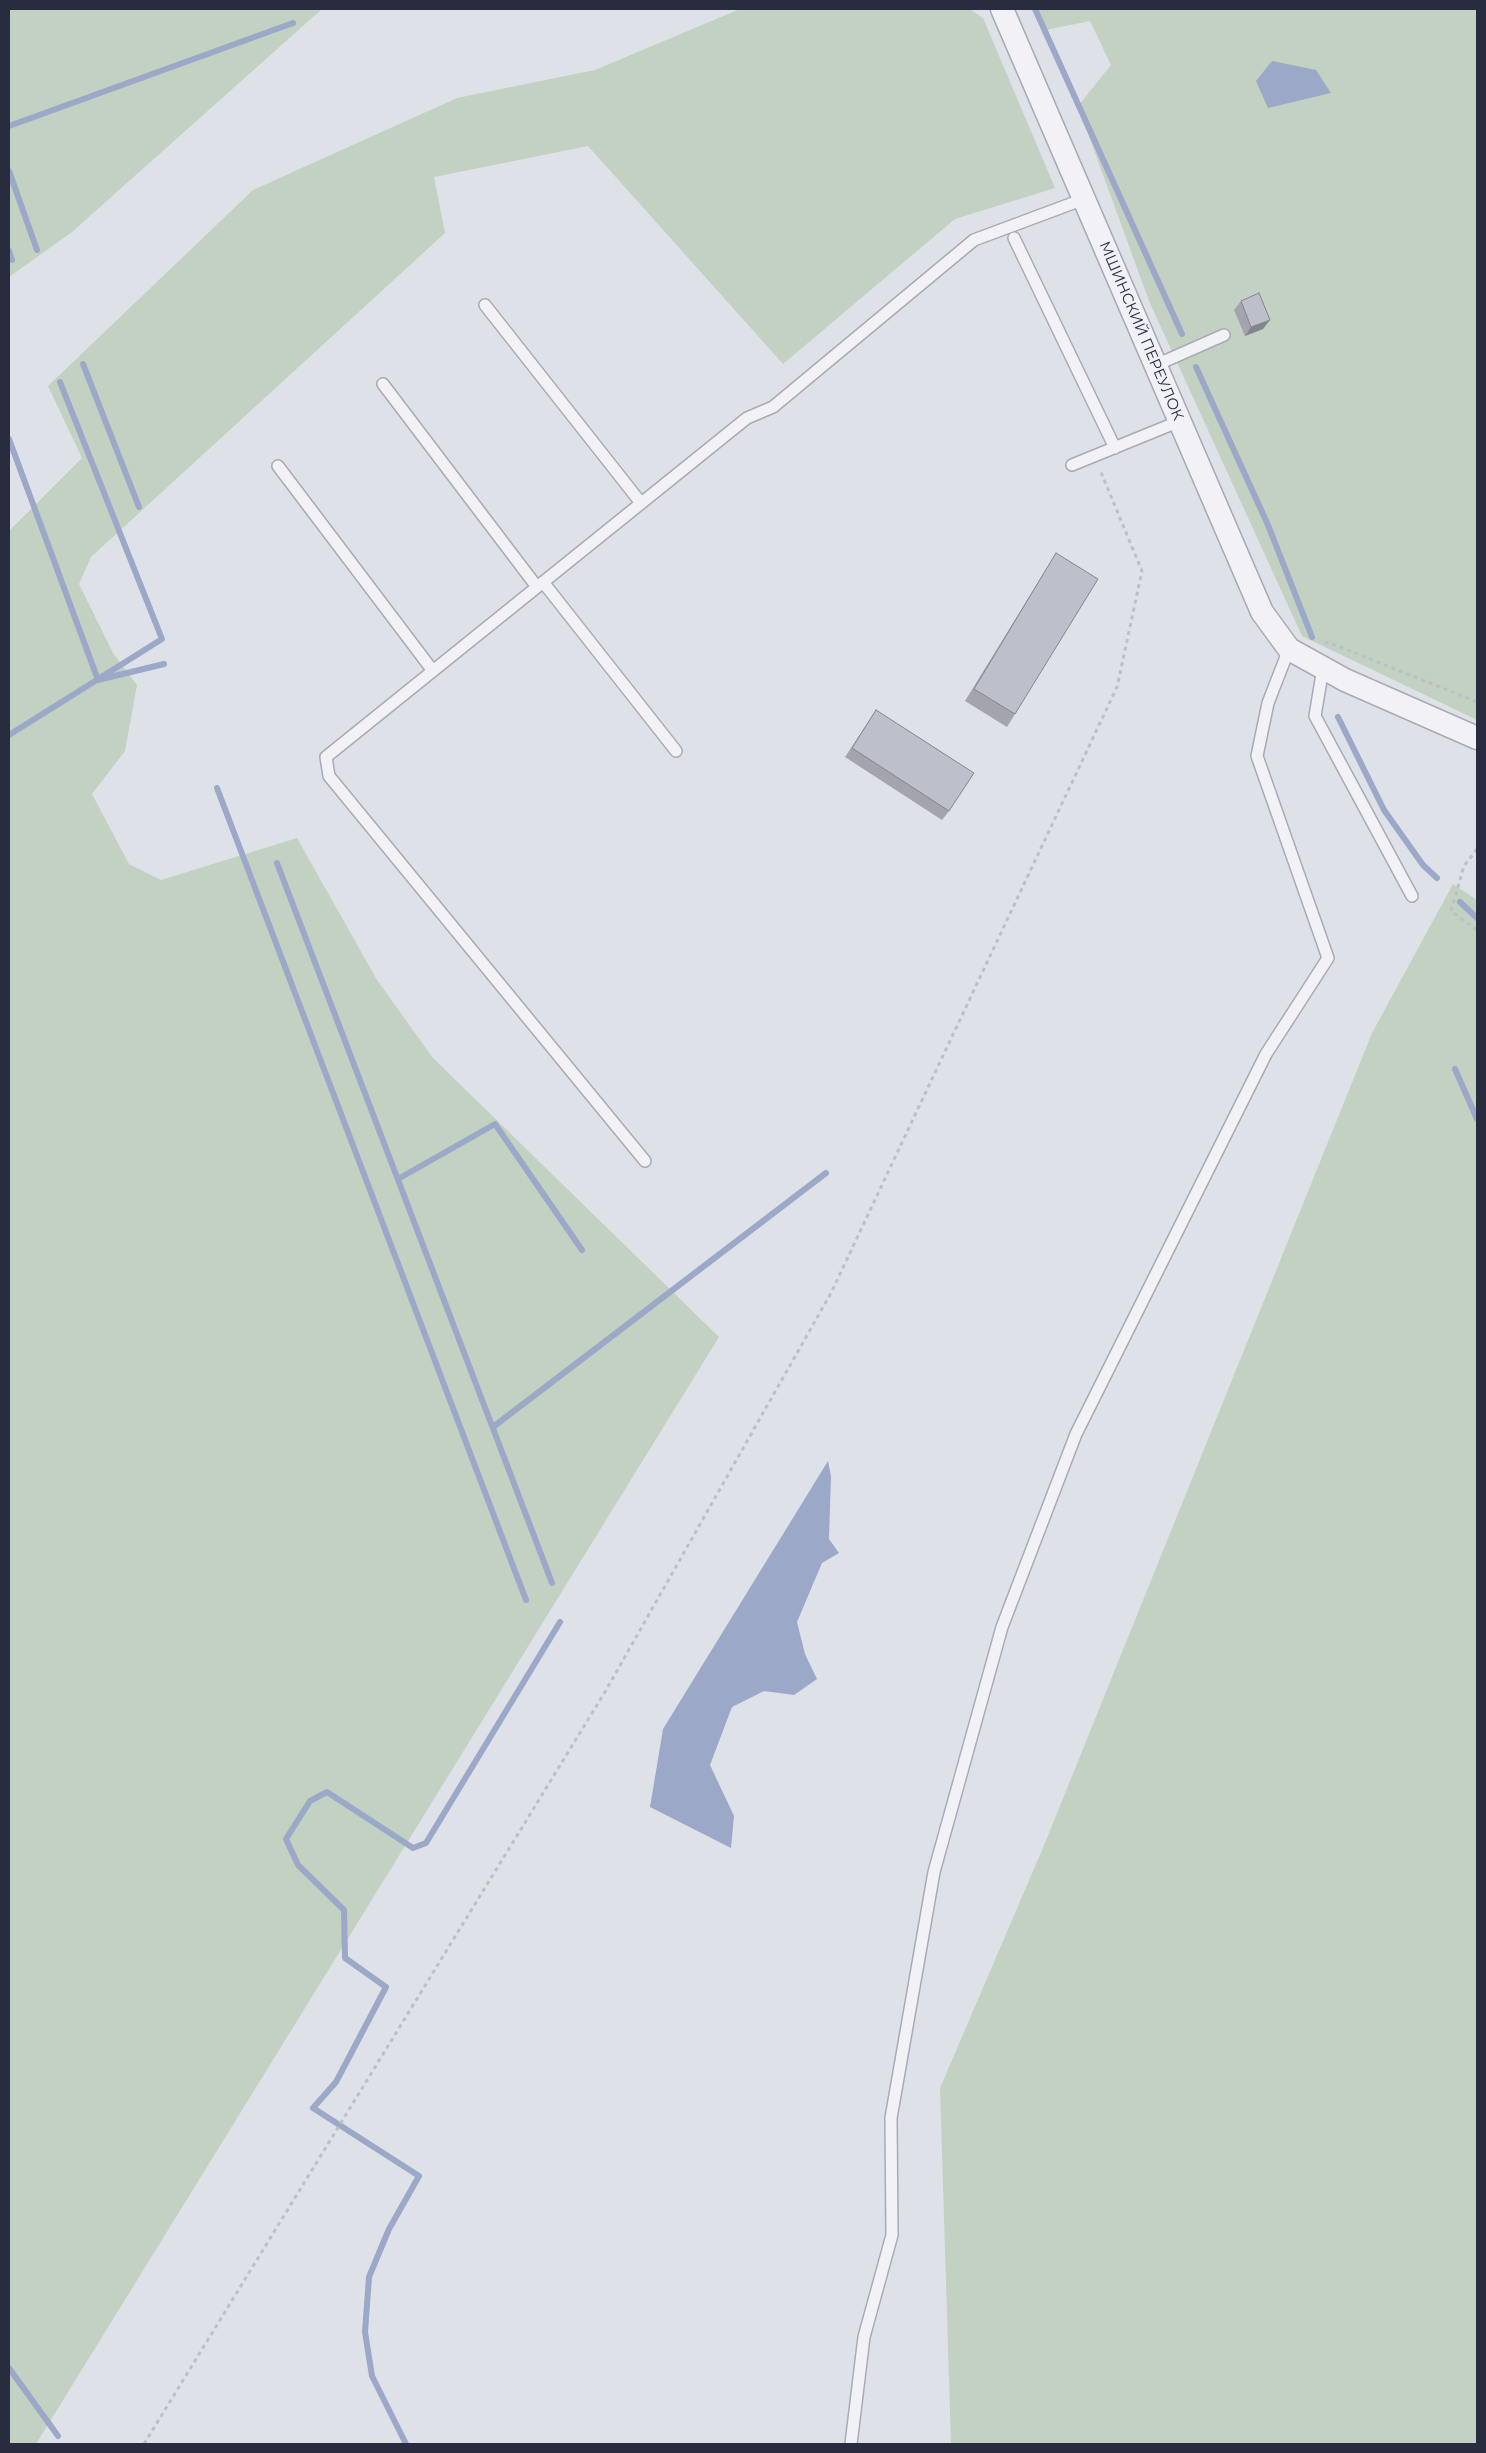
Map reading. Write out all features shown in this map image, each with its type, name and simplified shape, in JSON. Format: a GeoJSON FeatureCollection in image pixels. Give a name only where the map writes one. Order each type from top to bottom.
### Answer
{"type":"FeatureCollection","features":[{"type":"Feature","properties":{"kind":"street","name":"МШИНСКИЙ ПЕРЕУЛОК"},"geometry":{"type":"LineString","coordinates":[[1002,9],[1262,612],[1306,658]]}},
{"type":"Feature","properties":{"kind":"street"},"geometry":{"type":"LineString","coordinates":[[1306,658],[1345,680],[1477,738]]}},
{"type":"Feature","properties":{"kind":"lane"},"geometry":{"type":"LineString","coordinates":[[645,1161],[329,776],[326,758],[747,418],[773,407],[974,240],[1084,199]]}},
{"type":"Feature","properties":{"kind":"lane"},"geometry":{"type":"LineString","coordinates":[[1014,238],[1115,448]]}},
{"type":"Feature","properties":{"kind":"lane"},"geometry":{"type":"LineString","coordinates":[[485,305],[641,503]]}},
{"type":"Feature","properties":{"kind":"lane"},"geometry":{"type":"LineString","coordinates":[[1156,365],[1224,335]]}},
{"type":"Feature","properties":{"kind":"lane"},"geometry":{"type":"LineString","coordinates":[[383,384],[540,585],[676,751]]}},
{"type":"Feature","properties":{"kind":"lane"},"geometry":{"type":"LineString","coordinates":[[1072,465],[1180,422]]}},
{"type":"Feature","properties":{"kind":"lane"},"geometry":{"type":"LineString","coordinates":[[278,466],[433,671]]}},
{"type":"Feature","properties":{"kind":"lane"},"geometry":{"type":"LineString","coordinates":[[1306,658],[1315,716],[1412,896]]}},
{"type":"Feature","properties":{"kind":"lane"},"geometry":{"type":"LineString","coordinates":[[851,2444],[864,2337],[892,2235],[891,2118],[934,1872],[1002,1627],[1076,1434],[1266,1054],[1328,958],[1257,756],[1268,703],[1306,658]]}},
{"type":"Feature","properties":{"kind":"path"},"geometry":{"type":"LineString","coordinates":[[144,2444],[605,1692],[835,1284],[1117,687],[1142,571],[1094,456]]}},
{"type":"Feature","properties":{"kind":"path"},"geometry":{"type":"LineString","coordinates":[[1306,658],[1328,642],[1477,702]]}},
{"type":"Feature","properties":{"kind":"path"},"geometry":{"type":"LineString","coordinates":[[1477,849],[1464,866],[1451,911],[1477,930]]}},
{"type":"Feature","properties":{"kind":"green space"},"geometry":{"type":"Polygon","coordinates":[[[9,9],[322,9],[72,232],[9,277],[9,9]]]}},
{"type":"Feature","properties":{"kind":"green space"},"geometry":{"type":"Polygon","coordinates":[[[740,9],[969,9],[983,18],[1055,188],[955,219],[783,364],[588,146],[434,177],[445,233],[91,557],[79,584],[113,653],[137,685],[125,751],[92,794],[129,864],[161,880],[297,838],[377,980],[433,1058],[719,1337],[36,2444],[9,2444],[9,531],[82,458],[48,386],[253,190],[457,98],[595,70],[740,9]]]}},
{"type":"Feature","properties":{"kind":"green space"},"geometry":{"type":"Polygon","coordinates":[[[1038,9],[1477,9],[1477,720],[1302,636],[1149,301],[1078,106],[1111,65],[1090,21],[1046,30],[1038,9]]]}},
{"type":"Feature","properties":{"kind":"green space"},"geometry":{"type":"Polygon","coordinates":[[[1453,884],[1477,900],[1477,2444],[951,2444],[940,2088],[1045,1843],[1372,1033],[1453,884]]]}},
{"type":"Feature","properties":{"kind":"water"},"geometry":{"type":"Polygon","coordinates":[[[1272,61],[1316,70],[1331,93],[1268,108],[1256,81],[1272,61]]]}},
{"type":"Feature","properties":{"kind":"water"},"geometry":{"type":"Polygon","coordinates":[[[828,1461],[831,1476],[829,1539],[839,1553],[822,1563],[797,1622],[805,1654],[817,1679],[794,1695],[764,1691],[732,1707],[710,1765],[734,1816],[731,1848],[650,1807],[663,1729],[828,1461]]]}},
{"type":"Feature","properties":{"kind":"building"},"geometry":{"type":"Polygon","coordinates":[[[1259,293],[1270,320],[1251,327],[1241,301],[1259,293]]]}},
{"type":"Feature","properties":{"kind":"building"},"geometry":{"type":"Polygon","coordinates":[[[1056,553],[1098,579],[1015,714],[974,689],[1056,553]]]}},
{"type":"Feature","properties":{"kind":"building"},"geometry":{"type":"Polygon","coordinates":[[[876,710],[974,773],[949,811],[852,748],[876,710]]]}},
{"type":"Feature","properties":{"kind":"waterway"},"geometry":{"type":"LineString","coordinates":[[1035,9],[1182,334]]}},
{"type":"Feature","properties":{"kind":"waterway"},"geometry":{"type":"LineString","coordinates":[[9,126],[293,23]]}},
{"type":"Feature","properties":{"kind":"waterway"},"geometry":{"type":"LineString","coordinates":[[9,171],[37,250]]}},
{"type":"Feature","properties":{"kind":"waterway"},"geometry":{"type":"LineString","coordinates":[[9,251],[12,260]]}},
{"type":"Feature","properties":{"kind":"waterway"},"geometry":{"type":"LineString","coordinates":[[83,364],[139,507]]}},
{"type":"Feature","properties":{"kind":"waterway"},"geometry":{"type":"LineString","coordinates":[[1196,367],[1268,525],[1312,637]]}},
{"type":"Feature","properties":{"kind":"waterway"},"geometry":{"type":"LineString","coordinates":[[9,735],[162,639],[60,382]]}},
{"type":"Feature","properties":{"kind":"waterway"},"geometry":{"type":"LineString","coordinates":[[9,439],[98,680],[164,664]]}},
{"type":"Feature","properties":{"kind":"waterway"},"geometry":{"type":"LineString","coordinates":[[1338,717],[1384,810],[1423,865],[1437,878]]}},
{"type":"Feature","properties":{"kind":"waterway"},"geometry":{"type":"LineString","coordinates":[[217,788],[526,1600]]}},
{"type":"Feature","properties":{"kind":"waterway"},"geometry":{"type":"LineString","coordinates":[[277,863],[552,1583]]}},
{"type":"Feature","properties":{"kind":"waterway"},"geometry":{"type":"LineString","coordinates":[[1460,902],[1477,918]]}},
{"type":"Feature","properties":{"kind":"waterway"},"geometry":{"type":"LineString","coordinates":[[1455,1069],[1477,1119]]}},
{"type":"Feature","properties":{"kind":"waterway"},"geometry":{"type":"LineString","coordinates":[[398,1179],[495,1124],[582,1250]]}},
{"type":"Feature","properties":{"kind":"waterway"},"geometry":{"type":"LineString","coordinates":[[493,1427],[826,1173]]}},
{"type":"Feature","properties":{"kind":"waterway"},"geometry":{"type":"LineString","coordinates":[[406,2444],[372,2376],[365,2332],[369,2277],[389,2229],[419,2176],[313,2108],[336,2082],[386,1987],[345,1958],[344,1910],[298,1865],[286,1839],[310,1801],[327,1792],[413,1848],[426,1843],[560,1622]]}},
{"type":"Feature","properties":{"kind":"waterway"},"geometry":{"type":"LineString","coordinates":[[9,2368],[58,2436]]}}]}
